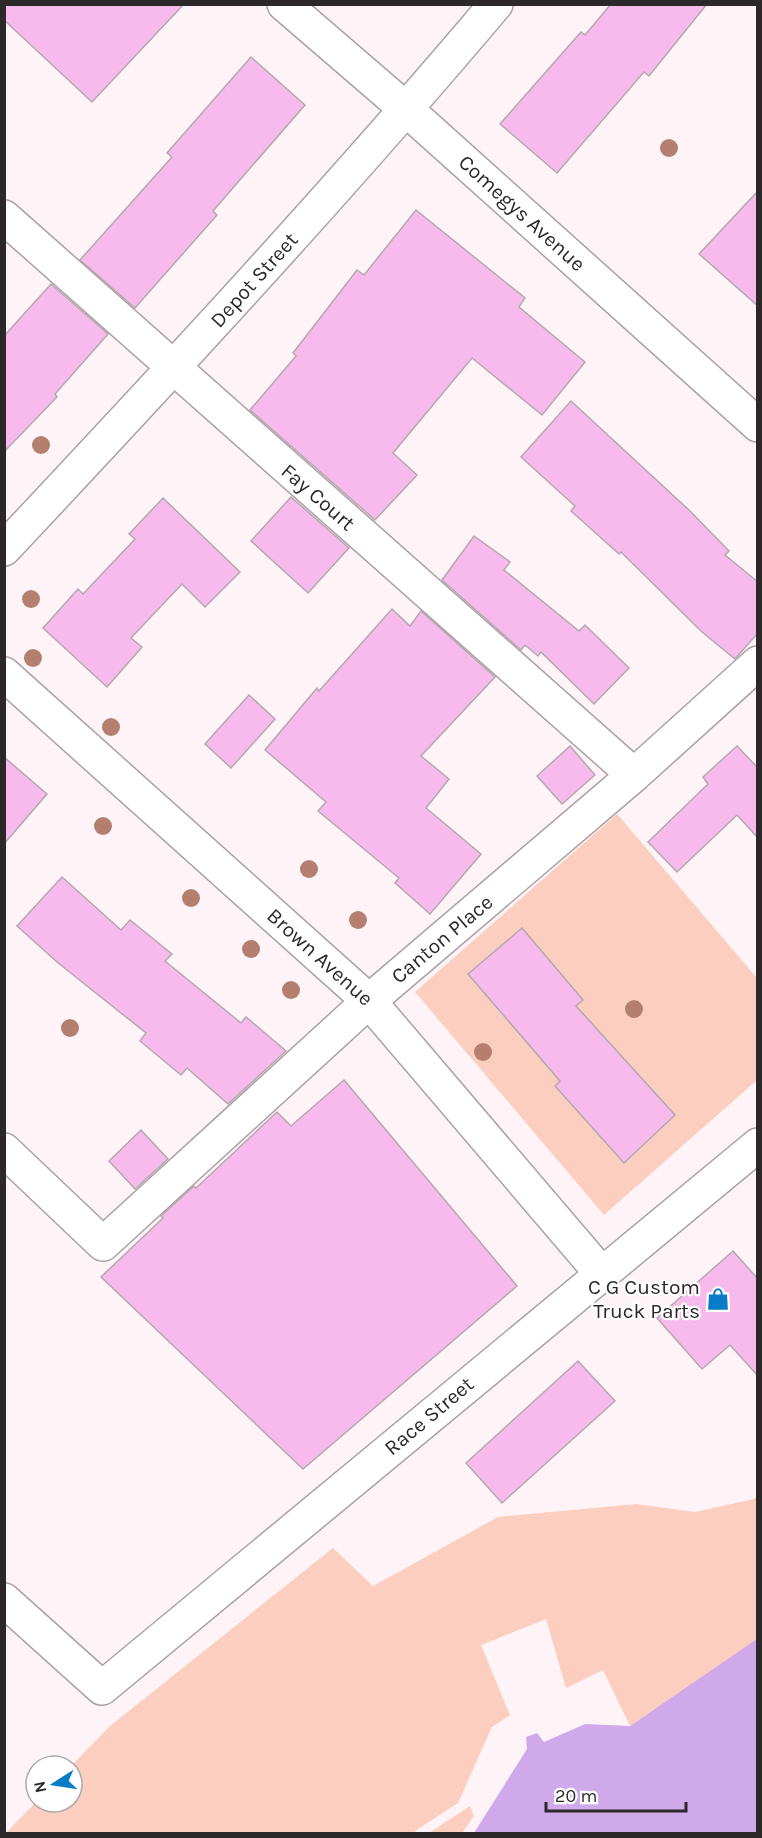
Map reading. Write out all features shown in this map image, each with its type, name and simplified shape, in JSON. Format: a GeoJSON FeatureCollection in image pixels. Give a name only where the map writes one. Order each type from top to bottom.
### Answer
{"type":"FeatureCollection","features":[{"type":"Feature","properties":{"kind":"street","name":"Comegys Avenue"},"geometry":{"type":"LineString","coordinates":[[284,4],[407,110],[758,425]]}},
{"type":"Feature","properties":{"kind":"street","name":"Depot Street"},"geometry":{"type":"LineString","coordinates":[[4,549],[173,369],[407,110],[496,4]]}},
{"type":"Feature","properties":{"kind":"street","name":"Fay Court"},"geometry":{"type":"LineString","coordinates":[[4,217],[634,775]]}},
{"type":"Feature","properties":{"kind":"street","name":"Canton Place"},"geometry":{"type":"LineString","coordinates":[[4,1150],[103,1244],[369,1001],[634,775],[758,663]]}},
{"type":"Feature","properties":{"kind":"street","name":"Brown Avenue"},"geometry":{"type":"LineString","coordinates":[[4,674],[369,1001],[601,1273]]}},
{"type":"Feature","properties":{"kind":"street","name":"Race Street"},"geometry":{"type":"LineString","coordinates":[[4,1600],[102,1688],[758,1145]]}},
{"type":"Feature","properties":{"kind":"shaded area"},"geometry":{"type":"Polygon","coordinates":[[[617,814],[757,978],[757,1080],[604,1215],[415,992],[617,814]],[[522,928],[468,974],[530,1046],[583,1000],[522,928]],[[606,1039],[555,1086],[624,1162],[675,1115],[606,1039]]]}},
{"type":"Feature","properties":{"kind":"shaded area"},"geometry":{"type":"Polygon","coordinates":[[[757,1496],[758,1639],[754,1643],[630,1726],[603,1670],[566,1688],[546,1619],[481,1645],[510,1715],[492,1727],[458,1803],[412,1833],[5,1834],[24,1814],[84,1814],[83,1754],[110,1726],[333,1548],[373,1586],[498,1517],[636,1504],[695,1512],[754,1499],[757,1496]]]}},
{"type":"Feature","properties":{"kind":"shaded area"},"geometry":{"type":"Polygon","coordinates":[[[757,1639],[757,1833],[474,1833],[527,1749],[526,1737],[537,1733],[544,1742],[585,1724],[630,1726],[757,1639]]]}},
{"type":"Feature","properties":{"kind":"shaded area"},"geometry":{"type":"Polygon","coordinates":[[[470,1806],[474,1816],[462,1833],[429,1833],[470,1806]]]}},
{"type":"Feature","properties":{"kind":"building"},"geometry":{"type":"Polygon","coordinates":[[[4,4],[184,4],[92,102],[4,20],[4,4]]]}},
{"type":"Feature","properties":{"kind":"building"},"geometry":{"type":"Polygon","coordinates":[[[611,4],[707,4],[649,76],[644,72],[557,173],[500,124],[581,32],[585,35],[611,4]]]}},
{"type":"Feature","properties":{"kind":"building"},"geometry":{"type":"Polygon","coordinates":[[[251,57],[305,105],[213,211],[217,215],[135,308],[80,260],[172,157],[167,153],[251,57]]]}},
{"type":"Feature","properties":{"kind":"building"},"geometry":{"type":"Polygon","coordinates":[[[758,191],[758,306],[699,254],[758,191]]]}},
{"type":"Feature","properties":{"kind":"building"},"geometry":{"type":"Polygon","coordinates":[[[416,210],[525,298],[519,307],[585,362],[542,415],[472,358],[393,453],[417,475],[375,520],[250,410],[296,356],[293,353],[357,270],[364,275],[416,210]]]}},
{"type":"Feature","properties":{"kind":"building"},"geometry":{"type":"Polygon","coordinates":[[[51,284],[108,334],[55,394],[57,397],[4,452],[4,336],[51,284]]]}},
{"type":"Feature","properties":{"kind":"building"},"geometry":{"type":"Polygon","coordinates":[[[571,401],[690,511],[729,551],[725,555],[758,582],[758,633],[735,659],[702,632],[621,552],[619,554],[571,511],[575,506],[521,457],[571,401]]]}},
{"type":"Feature","properties":{"kind":"building"},"geometry":{"type":"Polygon","coordinates":[[[291,497],[349,548],[308,593],[251,541],[291,497]]]}},
{"type":"Feature","properties":{"kind":"building"},"geometry":{"type":"Polygon","coordinates":[[[163,498],[240,572],[205,607],[182,584],[131,638],[142,647],[107,687],[43,628],[78,589],[83,594],[135,539],[129,534],[163,498]]]}},
{"type":"Feature","properties":{"kind":"building"},"geometry":{"type":"Polygon","coordinates":[[[474,536],[510,562],[504,570],[579,631],[585,625],[629,668],[594,704],[541,652],[538,656],[525,645],[521,650],[442,580],[474,536]]]}},
{"type":"Feature","properties":{"kind":"building"},"geometry":{"type":"Polygon","coordinates":[[[392,609],[410,626],[421,611],[495,677],[421,756],[449,779],[426,808],[481,854],[430,914],[395,883],[399,878],[318,811],[326,802],[265,750],[317,688],[319,691],[392,609]]]}},
{"type":"Feature","properties":{"kind":"building"},"geometry":{"type":"Polygon","coordinates":[[[249,695],[275,719],[231,768],[205,744],[249,695]]]}},
{"type":"Feature","properties":{"kind":"building"},"geometry":{"type":"Polygon","coordinates":[[[570,746],[595,775],[562,804],[537,776],[570,746]]]}},
{"type":"Feature","properties":{"kind":"building"},"geometry":{"type":"Polygon","coordinates":[[[737,746],[758,768],[758,838],[737,815],[677,872],[648,842],[708,784],[703,777],[737,746]]]}},
{"type":"Feature","properties":{"kind":"building"},"geometry":{"type":"Polygon","coordinates":[[[4,757],[47,794],[4,844],[4,757]]]}},
{"type":"Feature","properties":{"kind":"building"},"geometry":{"type":"Polygon","coordinates":[[[62,877],[121,930],[130,920],[172,954],[165,961],[241,1023],[246,1017],[286,1051],[228,1104],[187,1068],[181,1075],[140,1041],[146,1033],[57,962],[17,926],[62,877]]]}},
{"type":"Feature","properties":{"kind":"building"},"geometry":{"type":"Polygon","coordinates":[[[522,928],[583,1000],[576,1006],[675,1115],[624,1163],[555,1086],[560,1081],[468,974],[522,928]]]}},
{"type":"Feature","properties":{"kind":"building"},"geometry":{"type":"Polygon","coordinates":[[[344,1080],[517,1286],[303,1469],[101,1277],[163,1218],[161,1216],[194,1186],[196,1188],[277,1112],[291,1126],[344,1080]]]}},
{"type":"Feature","properties":{"kind":"building"},"geometry":{"type":"Polygon","coordinates":[[[141,1130],[168,1159],[135,1189],[109,1161],[141,1130]]]}},
{"type":"Feature","properties":{"kind":"building","name":"C G Custom Truck Parts"},"geometry":{"type":"Polygon","coordinates":[[[733,1251],[758,1279],[758,1376],[730,1345],[702,1369],[657,1318],[733,1251]]]}},
{"type":"Feature","properties":{"kind":"building"},"geometry":{"type":"Polygon","coordinates":[[[578,1361],[615,1401],[502,1503],[466,1463],[578,1361]]]}},
{"type":"Feature","properties":{"kind":"place","name":"C G Custom Truck Parts"},"geometry":{"type":"Point","coordinates":[718,1299]}}]}
